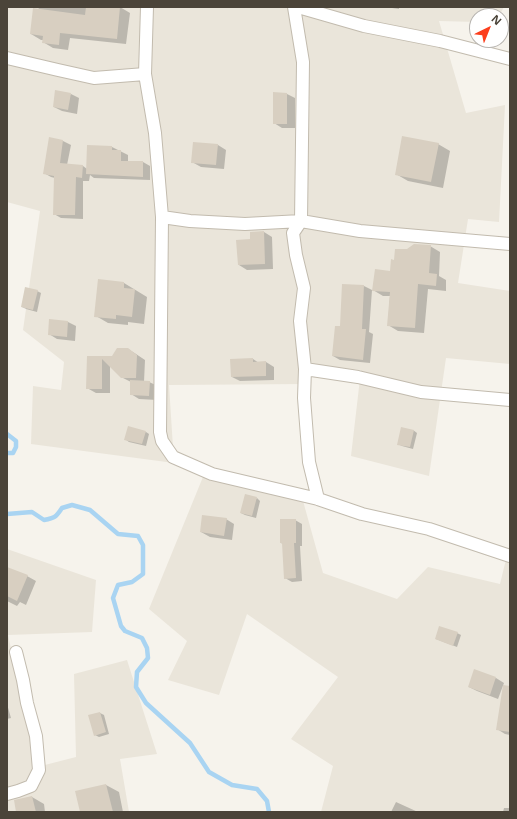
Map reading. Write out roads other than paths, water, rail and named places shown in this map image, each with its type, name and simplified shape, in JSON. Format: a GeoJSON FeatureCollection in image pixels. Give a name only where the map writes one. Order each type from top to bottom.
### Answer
{"type":"FeatureCollection","features":[{"type":"Feature","properties":{"kind":"street"},"geometry":{"type":"LineString","coordinates":[[147,7],[145,74],[155,133],[162,217],[160,432],[162,441],[173,457],[212,474],[318,499],[362,514],[429,529],[510,556]]}},
{"type":"Feature","properties":{"kind":"street"},"geometry":{"type":"LineString","coordinates":[[294,7],[303,62],[300,221],[294,233],[296,255],[304,288],[300,321],[305,369],[304,398],[309,462],[318,499]]}},
{"type":"Feature","properties":{"kind":"street"},"geometry":{"type":"LineString","coordinates":[[298,7],[364,26],[440,41],[510,59]]}},
{"type":"Feature","properties":{"kind":"street"},"geometry":{"type":"LineString","coordinates":[[7,58],[94,78],[145,74]]}},
{"type":"Feature","properties":{"kind":"street"},"geometry":{"type":"LineString","coordinates":[[162,217],[190,222],[245,224],[300,221],[360,231],[510,244]]}},
{"type":"Feature","properties":{"kind":"street"},"geometry":{"type":"LineString","coordinates":[[305,369],[358,378],[421,392],[510,400]]}},
{"type":"Feature","properties":{"kind":"street"},"geometry":{"type":"LineString","coordinates":[[7,794],[31,786],[39,770],[36,736],[16,652]]}},
{"type":"Feature","properties":{"kind":"waterway"},"geometry":{"type":"LineString","coordinates":[[7,434],[16,441],[16,447],[13,453],[7,453]]}},
{"type":"Feature","properties":{"kind":"waterway"},"geometry":{"type":"LineString","coordinates":[[7,514],[32,512],[44,520],[53,518],[62,508],[72,505],[90,510],[118,534],[138,536],[143,545],[143,574],[132,582],[118,585],[113,598],[121,626],[125,631],[142,638],[147,648],[148,658],[137,672],[136,687],[146,703],[190,743],[209,772],[232,785],[257,789],[267,801],[269,812]]}}]}
